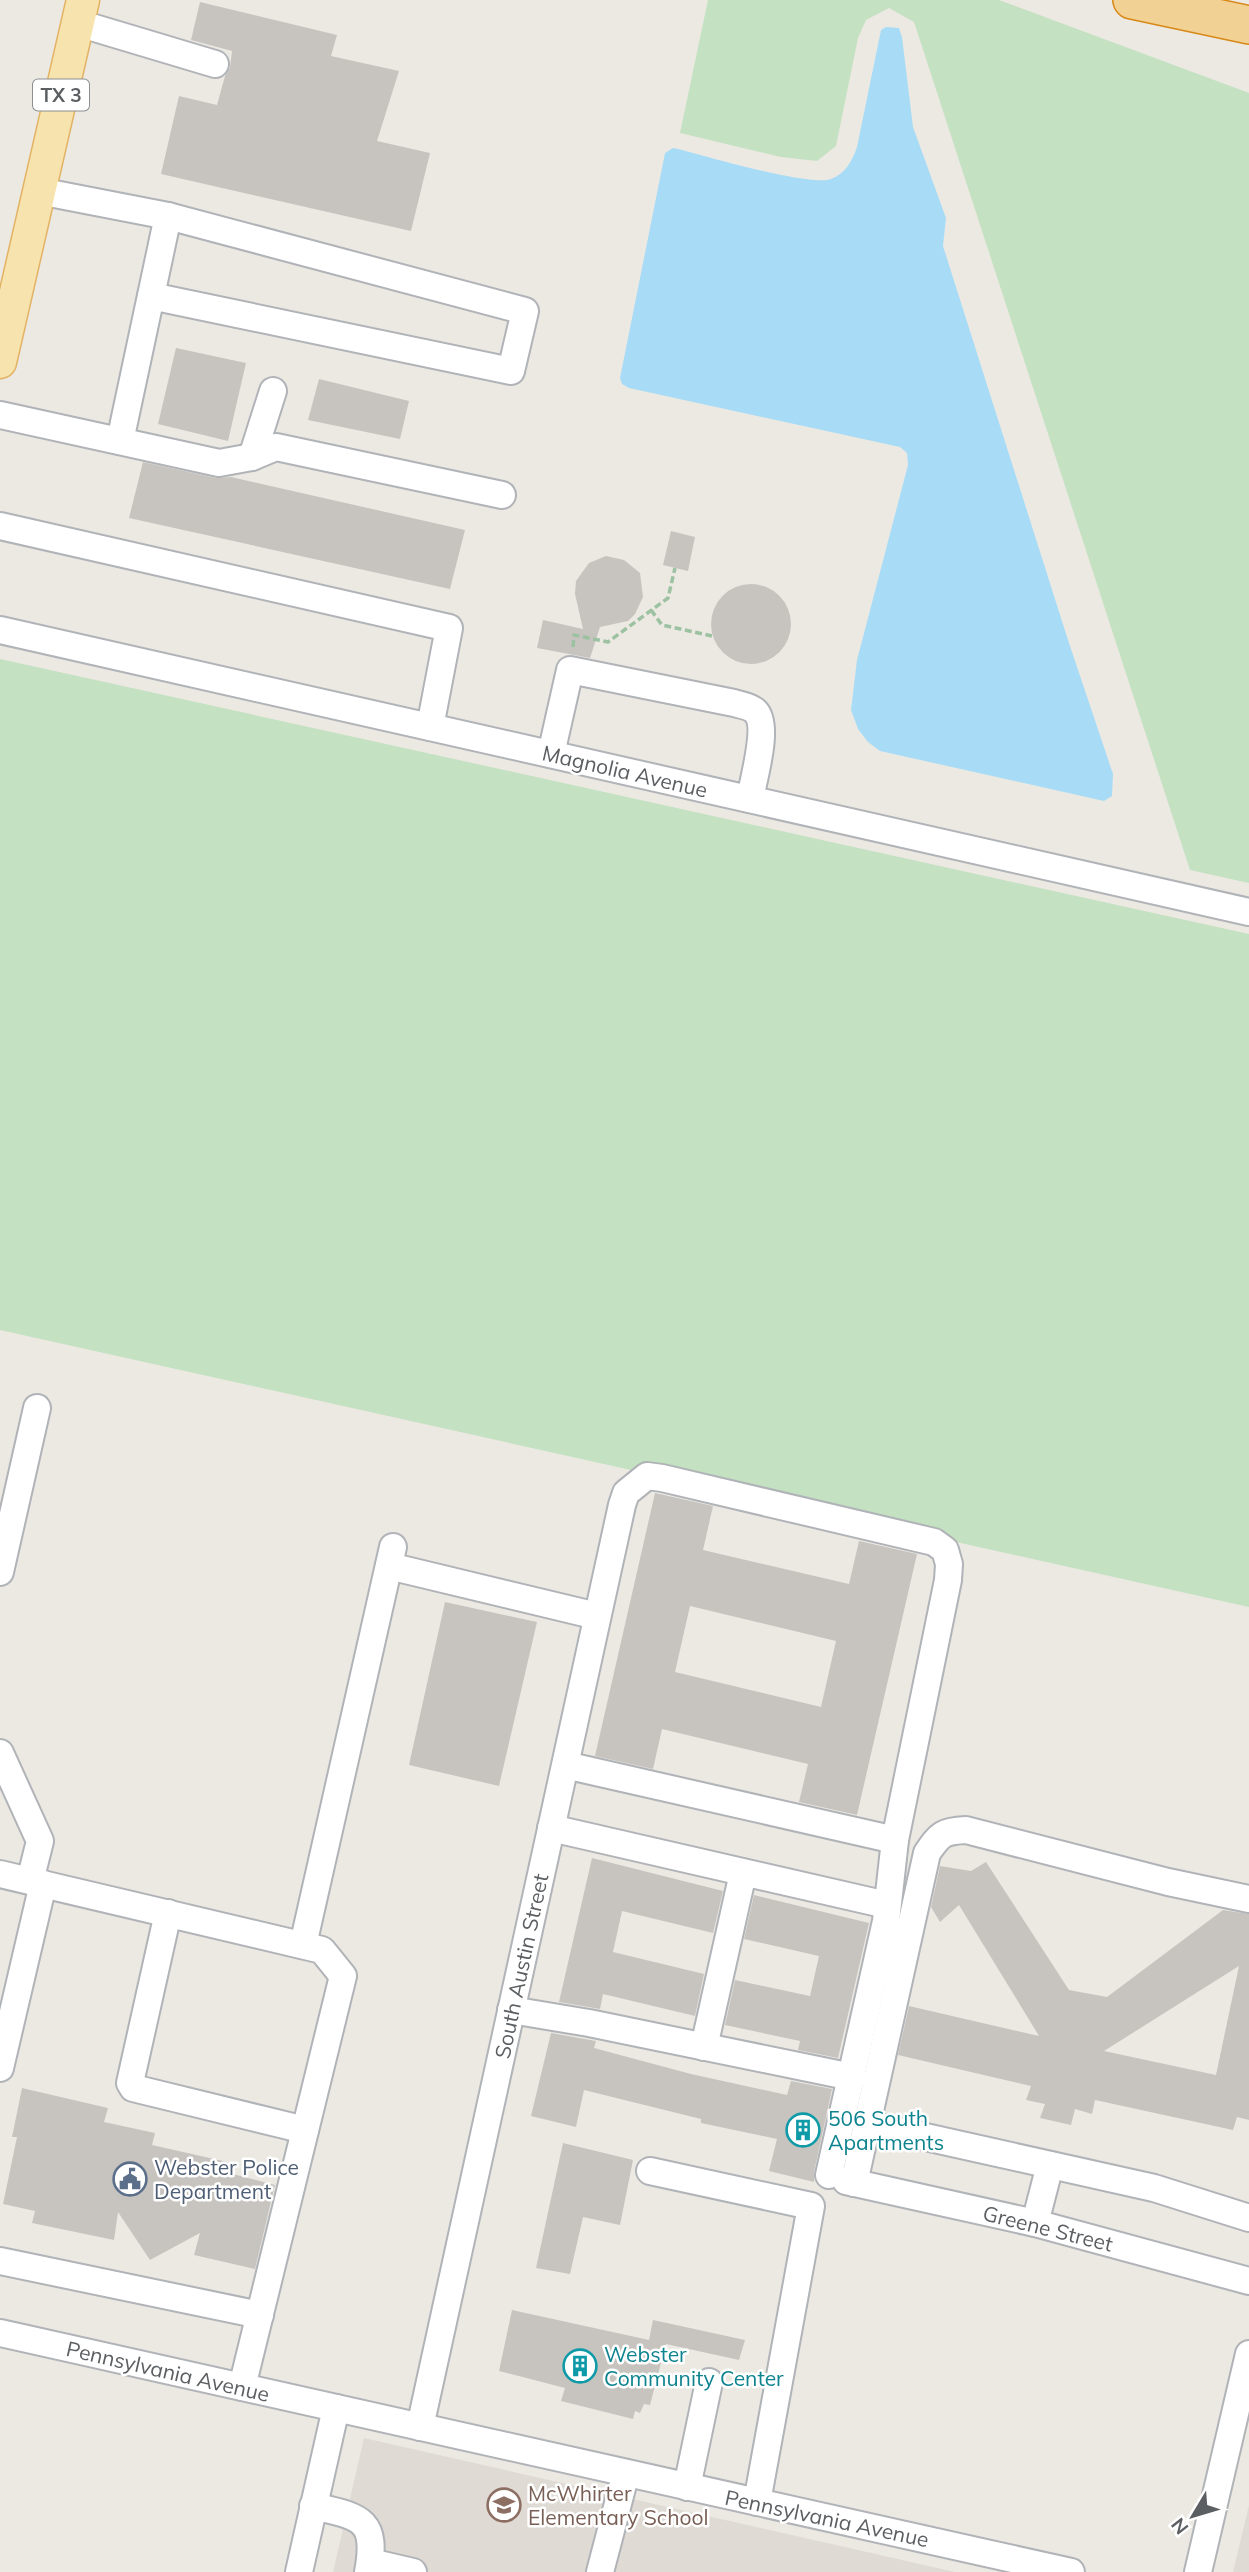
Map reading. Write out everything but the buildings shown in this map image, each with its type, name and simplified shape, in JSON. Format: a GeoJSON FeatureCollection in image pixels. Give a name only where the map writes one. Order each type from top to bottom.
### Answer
{"type":"FeatureCollection","features":[{"type":"Feature","properties":{"kind":"highway"},"geometry":{"type":"LineString","coordinates":[[1132,0],[1249,25]]}},
{"type":"Feature","properties":{"kind":"highway"},"geometry":{"type":"LineString","coordinates":[[1212,0],[1249,14]]}},
{"type":"Feature","properties":{"kind":"main road","name":"TX 3"},"geometry":{"type":"LineString","coordinates":[[0,362],[81,12]]}},
{"type":"Feature","properties":{"kind":"street"},"geometry":{"type":"LineString","coordinates":[[81,12],[215,64]]}},
{"type":"Feature","properties":{"kind":"street"},"geometry":{"type":"LineString","coordinates":[[39,191],[168,216],[525,311],[511,371],[151,296]]}},
{"type":"Feature","properties":{"kind":"street"},"geometry":{"type":"LineString","coordinates":[[120,441],[168,216]]}},
{"type":"Feature","properties":{"kind":"street"},"geometry":{"type":"LineString","coordinates":[[252,457],[273,391]]}},
{"type":"Feature","properties":{"kind":"street"},"geometry":{"type":"LineString","coordinates":[[0,415],[219,463],[252,457],[276,447],[502,495]]}},
{"type":"Feature","properties":{"kind":"street"},"geometry":{"type":"LineString","coordinates":[[0,526],[449,628],[430,727]]}},
{"type":"Feature","properties":{"kind":"street","name":"Magnolia Avenue"},"geometry":{"type":"LineString","coordinates":[[0,630],[1249,912]]}},
{"type":"Feature","properties":{"kind":"street"},"geometry":{"type":"LineString","coordinates":[[551,754],[570,670],[734,703],[754,709],[760,718],[762,731],[750,799]]}},
{"type":"Feature","properties":{"kind":"street"},"geometry":{"type":"LineString","coordinates":[[0,1572],[37,1408]]}},
{"type":"Feature","properties":{"kind":"street","name":"South Austin Street"},"geometry":{"type":"LineString","coordinates":[[420,2427],[622,1505],[626,1493],[647,1476],[934,1542],[945,1550],[948,1580],[895,1840]]}},
{"type":"Feature","properties":{"kind":"street"},"geometry":{"type":"LineString","coordinates":[[303,1945],[391,1556],[597,1616]]}},
{"type":"Feature","properties":{"kind":"street"},"geometry":{"type":"LineString","coordinates":[[0,1753],[40,1841],[37,1882],[8,2000],[0,2068]]}},
{"type":"Feature","properties":{"kind":"street"},"geometry":{"type":"LineString","coordinates":[[565,1765],[895,1840],[887,1905],[852,2077],[843,2180]]}},
{"type":"Feature","properties":{"kind":"street"},"geometry":{"type":"LineString","coordinates":[[551,1828],[887,1905]]}},
{"type":"Feature","properties":{"kind":"street"},"geometry":{"type":"LineString","coordinates":[[843,2180],[867,2124],[928,1853],[937,1837],[949,1831],[966,1830],[1168,1882],[1249,1899]]}},
{"type":"Feature","properties":{"kind":"street"},"geometry":{"type":"LineString","coordinates":[[704,2046],[743,1873]]}},
{"type":"Feature","properties":{"kind":"street"},"geometry":{"type":"LineString","coordinates":[[0,1874],[322,1950],[343,1976],[242,2388]]}},
{"type":"Feature","properties":{"kind":"street"},"geometry":{"type":"LineString","coordinates":[[168,1913],[130,2084],[133,2088],[305,2130]]}},
{"type":"Feature","properties":{"kind":"street"},"geometry":{"type":"LineString","coordinates":[[511,2010],[589,2023],[852,2077]]}},
{"type":"Feature","properties":{"kind":"street"},"geometry":{"type":"LineString","coordinates":[[867,2124],[1154,2188],[1249,2218]]}},
{"type":"Feature","properties":{"kind":"street"},"geometry":{"type":"LineString","coordinates":[[1035,2223],[1050,2165]]}},
{"type":"Feature","properties":{"kind":"street"},"geometry":{"type":"LineString","coordinates":[[650,2171],[811,2206],[757,2502]]}},
{"type":"Feature","properties":{"kind":"street","name":"Greene Street"},"geometry":{"type":"LineString","coordinates":[[843,2180],[1035,2223],[1249,2281]]}},
{"type":"Feature","properties":{"kind":"street"},"geometry":{"type":"LineString","coordinates":[[0,2261],[260,2315]]}},
{"type":"Feature","properties":{"kind":"street","name":"Pennsylvania Avenue"},"geometry":{"type":"LineString","coordinates":[[0,2333],[757,2502],[985,2563],[1071,2572]]}},
{"type":"Feature","properties":{"kind":"street"},"geometry":{"type":"LineString","coordinates":[[1199,2572],[1238,2454],[1249,2354]]}},
{"type":"Feature","properties":{"kind":"street"},"geometry":{"type":"LineString","coordinates":[[687,2487],[709,2382]]}},
{"type":"Feature","properties":{"kind":"street"},"geometry":{"type":"LineString","coordinates":[[299,2572],[335,2408]]}},
{"type":"Feature","properties":{"kind":"street"},"geometry":{"type":"LineString","coordinates":[[600,2572],[625,2473]]}},
{"type":"Feature","properties":{"kind":"street"},"geometry":{"type":"LineString","coordinates":[[313,2506],[359,2520],[368,2530],[373,2547],[369,2567],[413,2572]]}},
{"type":"Feature","properties":{"kind":"path"},"geometry":{"type":"LineString","coordinates":[[570,670],[574,635],[608,642],[668,598],[675,568]]}},
{"type":"Feature","properties":{"kind":"path"},"geometry":{"type":"LineString","coordinates":[[651,610],[662,625],[712,636]]}},
{"type":"Feature","properties":{"kind":"shaded area","name":"McWhirter Elementary School"},"geometry":{"type":"Polygon","coordinates":[[[364,2438],[955,2572],[333,2572],[364,2438]]]}},
{"type":"Feature","properties":{"kind":"shaded area"},"geometry":{"type":"Polygon","coordinates":[[[1249,2505],[1249,2572],[1233,2572],[1249,2505]]]}},
{"type":"Feature","properties":{"kind":"green space"},"geometry":{"type":"Polygon","coordinates":[[[708,0],[999,0],[1249,93],[1249,883],[1190,870],[914,22],[889,8],[866,20],[858,38],[836,146],[817,161],[781,157],[680,133],[708,0]]]}},
{"type":"Feature","properties":{"kind":"green space"},"geometry":{"type":"Polygon","coordinates":[[[0,659],[1249,934],[1249,1607],[0,1330],[0,659]]]}},
{"type":"Feature","properties":{"kind":"water"},"geometry":{"type":"Polygon","coordinates":[[[886,27],[899,28],[902,37],[913,127],[946,218],[943,246],[1113,774],[1112,796],[1104,801],[880,751],[868,742],[858,729],[851,710],[857,660],[908,465],[907,453],[900,447],[629,388],[622,384],[620,378],[665,153],[673,148],[802,179],[831,179],[848,166],[857,147],[881,30],[886,27]]]}},
{"type":"Feature","properties":{"kind":"place","name":"506 South Apartments"},"geometry":{"type":"Point","coordinates":[803,2130]}},
{"type":"Feature","properties":{"kind":"place","name":"Webster Police Department"},"geometry":{"type":"Point","coordinates":[130,2179]}},
{"type":"Feature","properties":{"kind":"place","name":"Webster Community Center"},"geometry":{"type":"Point","coordinates":[580,2366]}},
{"type":"Feature","properties":{"kind":"place","name":"McWhirter Elementary School"},"geometry":{"type":"Point","coordinates":[504,2505]}}]}
